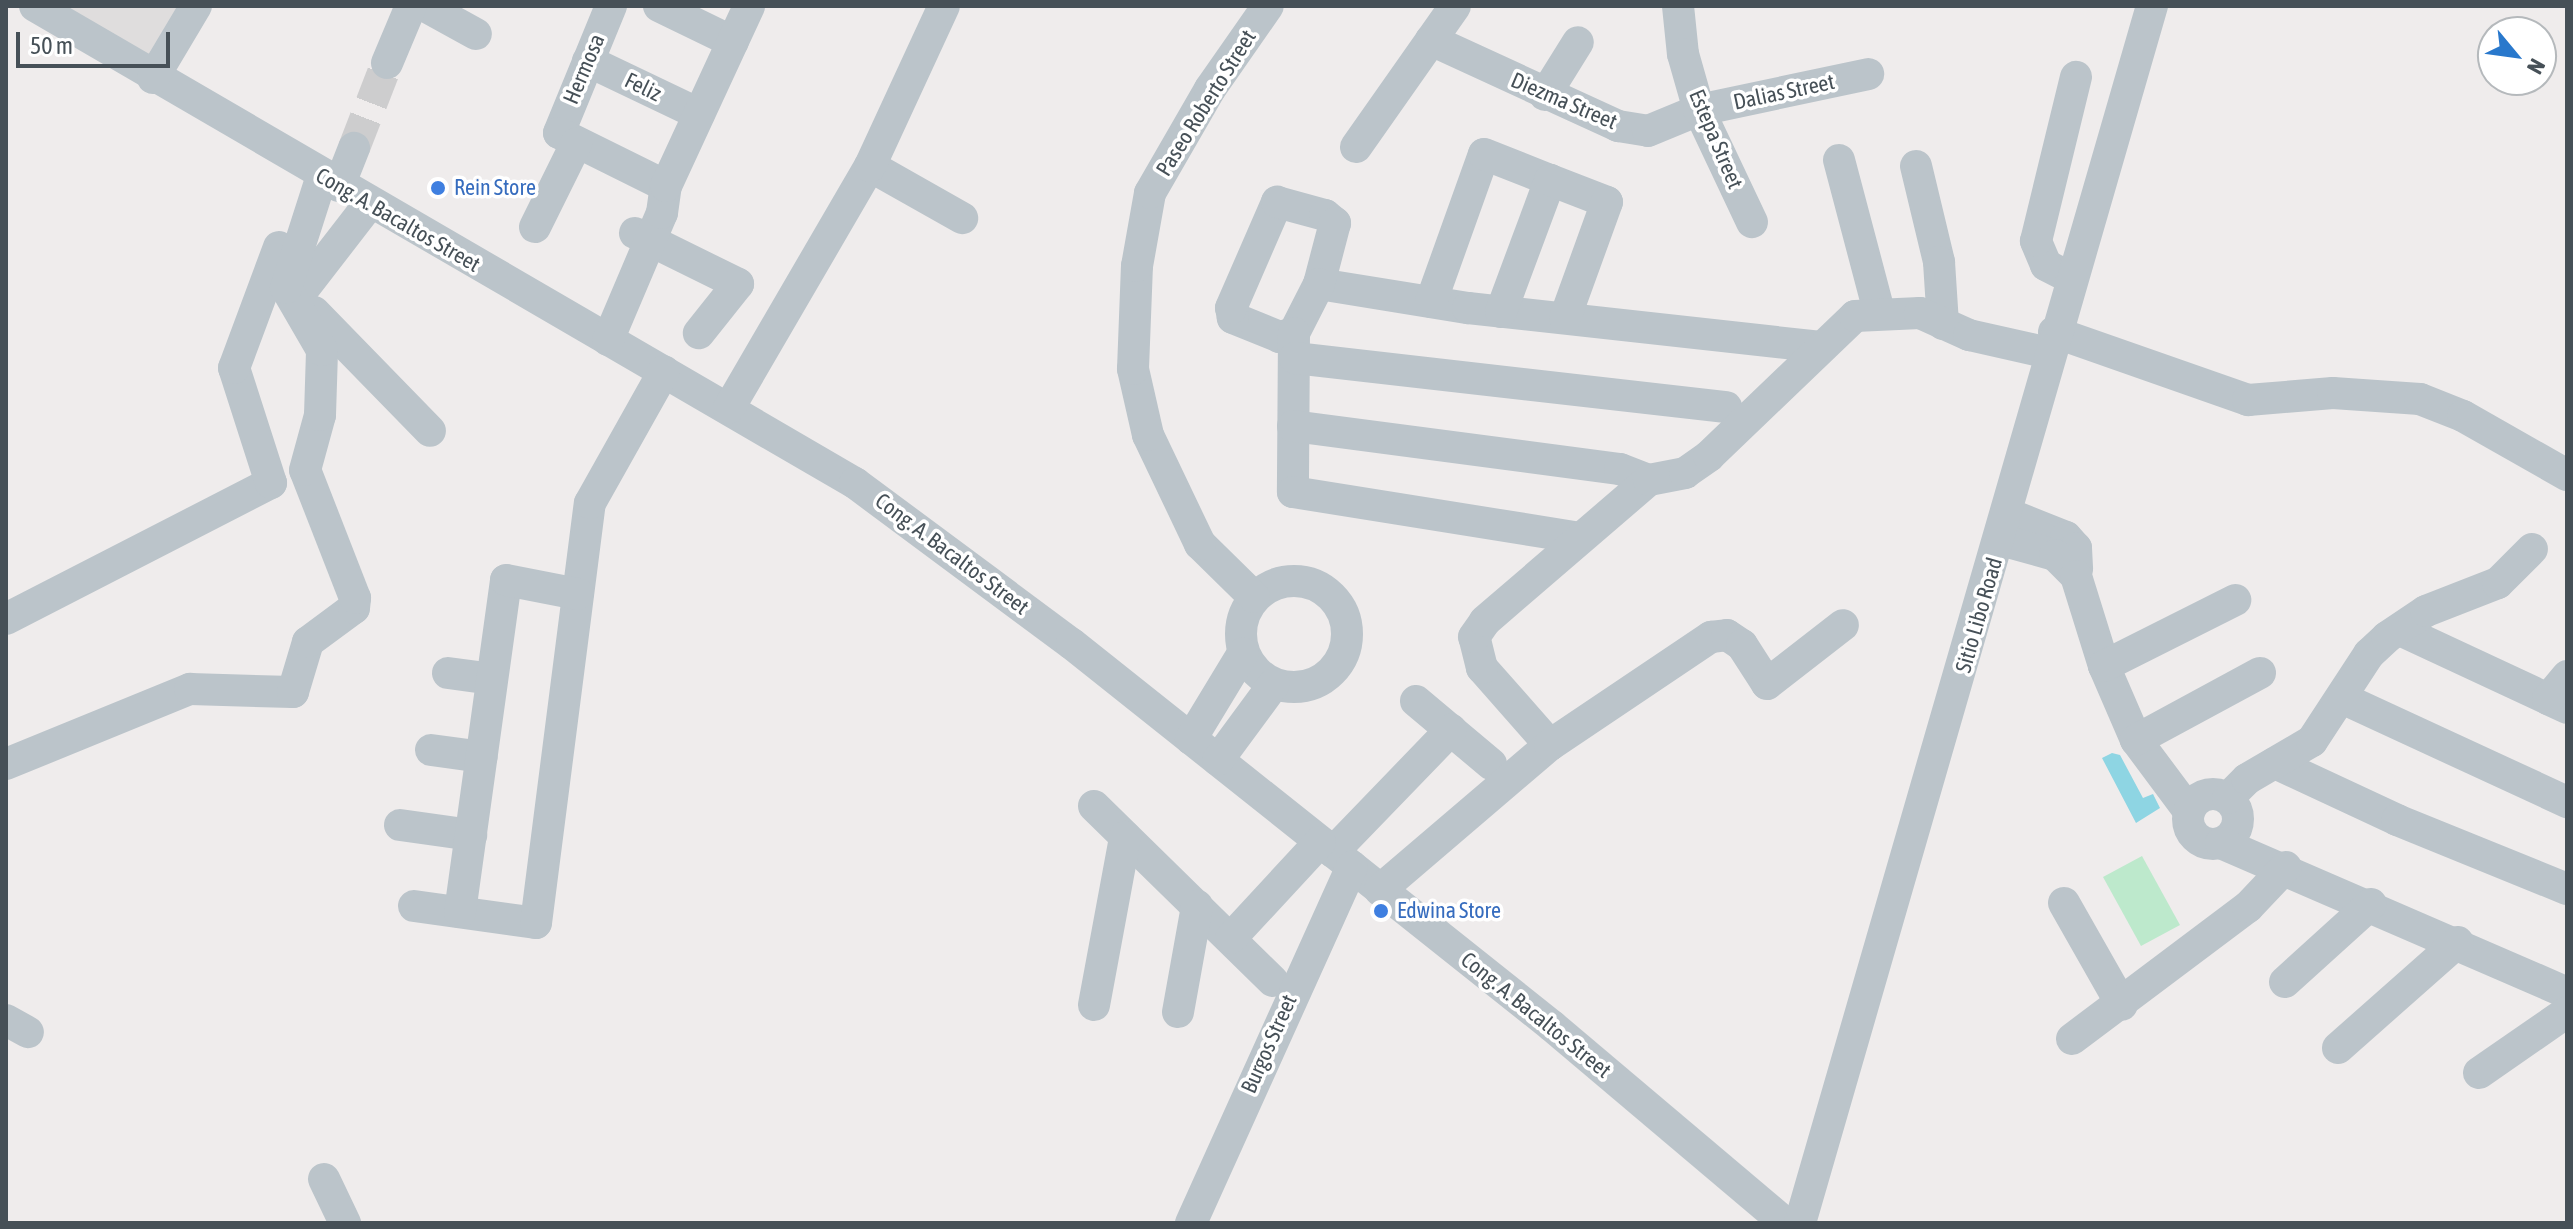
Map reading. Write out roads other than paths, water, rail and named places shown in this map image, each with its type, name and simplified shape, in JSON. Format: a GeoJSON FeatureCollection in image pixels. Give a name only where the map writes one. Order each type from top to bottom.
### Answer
{"type":"FeatureCollection","features":[{"type":"Feature","properties":{"kind":"street","name":"Cong. A. Bacaltos Street"},"geometry":{"type":"LineString","coordinates":[[35,6],[369,204],[729,408],[865,490],[1218,760],[1552,1026],[1785,1223]]}},
{"type":"Feature","properties":{"kind":"street"},"geometry":{"type":"LineString","coordinates":[[153,78],[196,6]]}},
{"type":"Feature","properties":{"kind":"street"},"geometry":{"type":"LineString","coordinates":[[387,63],[411,6]]}},
{"type":"Feature","properties":{"kind":"street"},"geometry":{"type":"LineString","coordinates":[[425,6],[476,34]]}},
{"type":"Feature","properties":{"kind":"street","name":"Hermosa"},"geometry":{"type":"LineString","coordinates":[[535,227],[567,138],[588,61],[611,6]]}},
{"type":"Feature","properties":{"kind":"street"},"geometry":{"type":"LineString","coordinates":[[659,6],[733,42]]}},
{"type":"Feature","properties":{"kind":"street"},"geometry":{"type":"LineString","coordinates":[[599,334],[749,6]]}},
{"type":"Feature","properties":{"kind":"street"},"geometry":{"type":"LineString","coordinates":[[729,408],[870,166],[944,6]]}},
{"type":"Feature","properties":{"kind":"street","name":"Paseo Roberto Street"},"geometry":{"type":"LineString","coordinates":[[1254,597],[1200,544],[1148,435],[1133,369],[1137,266],[1150,193],[1210,89],[1268,6]]}},
{"type":"Feature","properties":{"kind":"street"},"geometry":{"type":"LineString","coordinates":[[1356,147],[1455,6]]}},
{"type":"Feature","properties":{"kind":"street","name":"Estepa Street"},"geometry":{"type":"LineString","coordinates":[[1678,6],[1683,54],[1699,110],[1752,222]]}},
{"type":"Feature","properties":{"kind":"street","name":"Sitio Libo Road"},"geometry":{"type":"LineString","coordinates":[[1800,1223],[2007,520],[2052,343],[2152,6]]}},
{"type":"Feature","properties":{"kind":"street","name":"Diezma Street"},"geometry":{"type":"LineString","coordinates":[[1431,40],[1618,126],[1648,131],[1699,110]]}},
{"type":"Feature","properties":{"kind":"street"},"geometry":{"type":"LineString","coordinates":[[1545,95],[1578,42]]}},
{"type":"Feature","properties":{"kind":"street","name":"Feliz"},"geometry":{"type":"LineString","coordinates":[[588,61],[699,114]]}},
{"type":"Feature","properties":{"kind":"street","name":"Dalias Street"},"geometry":{"type":"LineString","coordinates":[[1699,110],[1868,74]]}},
{"type":"Feature","properties":{"kind":"street"},"geometry":{"type":"LineString","coordinates":[[2071,278],[2046,265],[2036,241],[2076,77]]}},
{"type":"Feature","properties":{"kind":"street"},"geometry":{"type":"LineString","coordinates":[[567,138],[666,186]]}},
{"type":"Feature","properties":{"kind":"street"},"geometry":{"type":"LineString","coordinates":[[6,619],[271,483],[234,368],[324,177],[354,148]]}},
{"type":"Feature","properties":{"kind":"street"},"geometry":{"type":"LineString","coordinates":[[1431,302],[1484,154],[1607,202],[1565,318]]}},
{"type":"Feature","properties":{"kind":"street"},"geometry":{"type":"LineString","coordinates":[[1839,160],[1879,311]]}},
{"type":"Feature","properties":{"kind":"street"},"geometry":{"type":"LineString","coordinates":[[870,166],[962,218]]}},
{"type":"Feature","properties":{"kind":"street"},"geometry":{"type":"LineString","coordinates":[[1916,166],[1939,262],[1943,324]]}},
{"type":"Feature","properties":{"kind":"street"},"geometry":{"type":"LineString","coordinates":[[6,764],[190,689],[293,692],[308,642],[354,608],[355,598],[305,470],[320,415],[322,350],[292,292],[324,177]]}},
{"type":"Feature","properties":{"kind":"street"},"geometry":{"type":"LineString","coordinates":[[1501,312],[1550,180]]}},
{"type":"Feature","properties":{"kind":"street"},"geometry":{"type":"LineString","coordinates":[[1580,538],[1293,492],[1295,346],[1319,284],[1335,223],[1325,215],[1277,202],[1231,308],[1233,318],[1295,346],[1726,407]]}},
{"type":"Feature","properties":{"kind":"street"},"geometry":{"type":"LineString","coordinates":[[292,292],[369,204]]}},
{"type":"Feature","properties":{"kind":"street"},"geometry":{"type":"LineString","coordinates":[[643,237],[738,284],[699,333]]}},
{"type":"Feature","properties":{"kind":"street"},"geometry":{"type":"LineString","coordinates":[[1319,284],[1501,312],[1821,347]]}},
{"type":"Feature","properties":{"kind":"street"},"geometry":{"type":"LineString","coordinates":[[292,292],[430,431]]}},
{"type":"Feature","properties":{"kind":"street"},"geometry":{"type":"LineString","coordinates":[[1293,426],[1606,467],[1649,480],[1685,473],[1709,456],[1855,316],[1879,311],[1920,313],[1943,324],[2052,343],[2248,400],[2333,393],[2420,399],[2463,416],[2567,475]]}},
{"type":"Feature","properties":{"kind":"street"},"geometry":{"type":"LineString","coordinates":[[414,906],[536,923],[590,503],[664,371]]}},
{"type":"Feature","properties":{"kind":"street"},"geometry":{"type":"LineString","coordinates":[[1550,745],[1482,668],[1474,637],[1485,621],[1649,480]]}},
{"type":"Feature","properties":{"kind":"street"},"geometry":{"type":"LineString","coordinates":[[2007,520],[2066,537],[2076,548],[2076,576],[2104,666],[2136,740],[2189,811],[2189,827],[2198,840],[2221,843],[2286,867],[2567,993]]}},
{"type":"Feature","properties":{"kind":"street"},"geometry":{"type":"LineString","coordinates":[[2189,811],[2205,795],[2228,798],[2275,763],[2312,741],[2344,699],[2369,654],[2426,611],[2498,583],[2532,549]]}},
{"type":"Feature","properties":{"kind":"street"},"geometry":{"type":"LineString","coordinates":[[460,912],[506,580],[578,594]]}},
{"type":"Feature","properties":{"kind":"street"},"geometry":{"type":"LineString","coordinates":[[1290,580],[1310,582],[1334,599],[1347,625],[1342,657],[1321,680],[1306,686],[1274,684],[1255,672],[1243,653],[1240,633],[1254,597],[1290,580]]}},
{"type":"Feature","properties":{"kind":"street"},"geometry":{"type":"LineString","coordinates":[[2104,666],[2235,600]]}},
{"type":"Feature","properties":{"kind":"street"},"geometry":{"type":"LineString","coordinates":[[1380,890],[1550,745],[1711,637],[1727,635],[1742,645],[1767,684],[1843,625]]}},
{"type":"Feature","properties":{"kind":"street"},"geometry":{"type":"LineString","coordinates":[[2400,630],[2561,695]]}},
{"type":"Feature","properties":{"kind":"street"},"geometry":{"type":"LineString","coordinates":[[1191,739],[1243,653]]}},
{"type":"Feature","properties":{"kind":"street"},"geometry":{"type":"LineString","coordinates":[[448,673],[492,679]]}},
{"type":"Feature","properties":{"kind":"street"},"geometry":{"type":"LineString","coordinates":[[2136,740],[2260,673]]}},
{"type":"Feature","properties":{"kind":"street"},"geometry":{"type":"LineString","coordinates":[[1218,760],[1274,684]]}},
{"type":"Feature","properties":{"kind":"street"},"geometry":{"type":"LineString","coordinates":[[2344,699],[2567,802]]}},
{"type":"Feature","properties":{"kind":"street"},"geometry":{"type":"LineString","coordinates":[[1416,701],[1491,764]]}},
{"type":"Feature","properties":{"kind":"street"},"geometry":{"type":"LineString","coordinates":[[1231,938],[1335,854],[1451,730]]}},
{"type":"Feature","properties":{"kind":"street"},"geometry":{"type":"LineString","coordinates":[[431,750],[482,757]]}},
{"type":"Feature","properties":{"kind":"street"},"geometry":{"type":"LineString","coordinates":[[2275,763],[2397,820],[2567,889]]}},
{"type":"Feature","properties":{"kind":"street"},"geometry":{"type":"LineString","coordinates":[[2221,843],[2237,827],[2237,811],[2228,798]]}},
{"type":"Feature","properties":{"kind":"street"},"geometry":{"type":"LineString","coordinates":[[1094,806],[1273,981]]}},
{"type":"Feature","properties":{"kind":"street"},"geometry":{"type":"LineString","coordinates":[[400,825],[471,835]]}},
{"type":"Feature","properties":{"kind":"street"},"geometry":{"type":"LineString","coordinates":[[1094,1005],[1125,837]]}},
{"type":"Feature","properties":{"kind":"street","name":"Burgos Street"},"geometry":{"type":"LineString","coordinates":[[1191,1223],[1335,854]]}},
{"type":"Feature","properties":{"kind":"street"},"geometry":{"type":"LineString","coordinates":[[2072,1039],[2122,1005],[2248,907],[2286,867]]}},
{"type":"Feature","properties":{"kind":"street"},"geometry":{"type":"LineString","coordinates":[[2064,903],[2122,1005]]}},
{"type":"Feature","properties":{"kind":"street"},"geometry":{"type":"LineString","coordinates":[[2285,982],[2371,904]]}},
{"type":"Feature","properties":{"kind":"street"},"geometry":{"type":"LineString","coordinates":[[1178,1012],[1197,906]]}},
{"type":"Feature","properties":{"kind":"street"},"geometry":{"type":"LineString","coordinates":[[2338,1048],[2458,942]]}},
{"type":"Feature","properties":{"kind":"street"},"geometry":{"type":"LineString","coordinates":[[2479,1073],[2567,1012]]}},
{"type":"Feature","properties":{"kind":"street"},"geometry":{"type":"LineString","coordinates":[[324,1179],[345,1223]]}},
{"type":"Feature","properties":{"kind":"water"},"geometry":{"type":"Polygon","coordinates":[[[2112,753],[2120,755],[2143,798],[2153,794],[2160,808],[2136,823],[2102,758],[2112,753]]]}},
{"type":"Feature","properties":{"kind":"tunnel"},"geometry":{"type":"LineString","coordinates":[[354,148],[387,63]]}},
{"type":"Feature","properties":{"kind":"place","name":"Rein Store"},"geometry":{"type":"Point","coordinates":[438,188]}},
{"type":"Feature","properties":{"kind":"place","name":"Edwina Store"},"geometry":{"type":"Point","coordinates":[1381,911]}}]}
